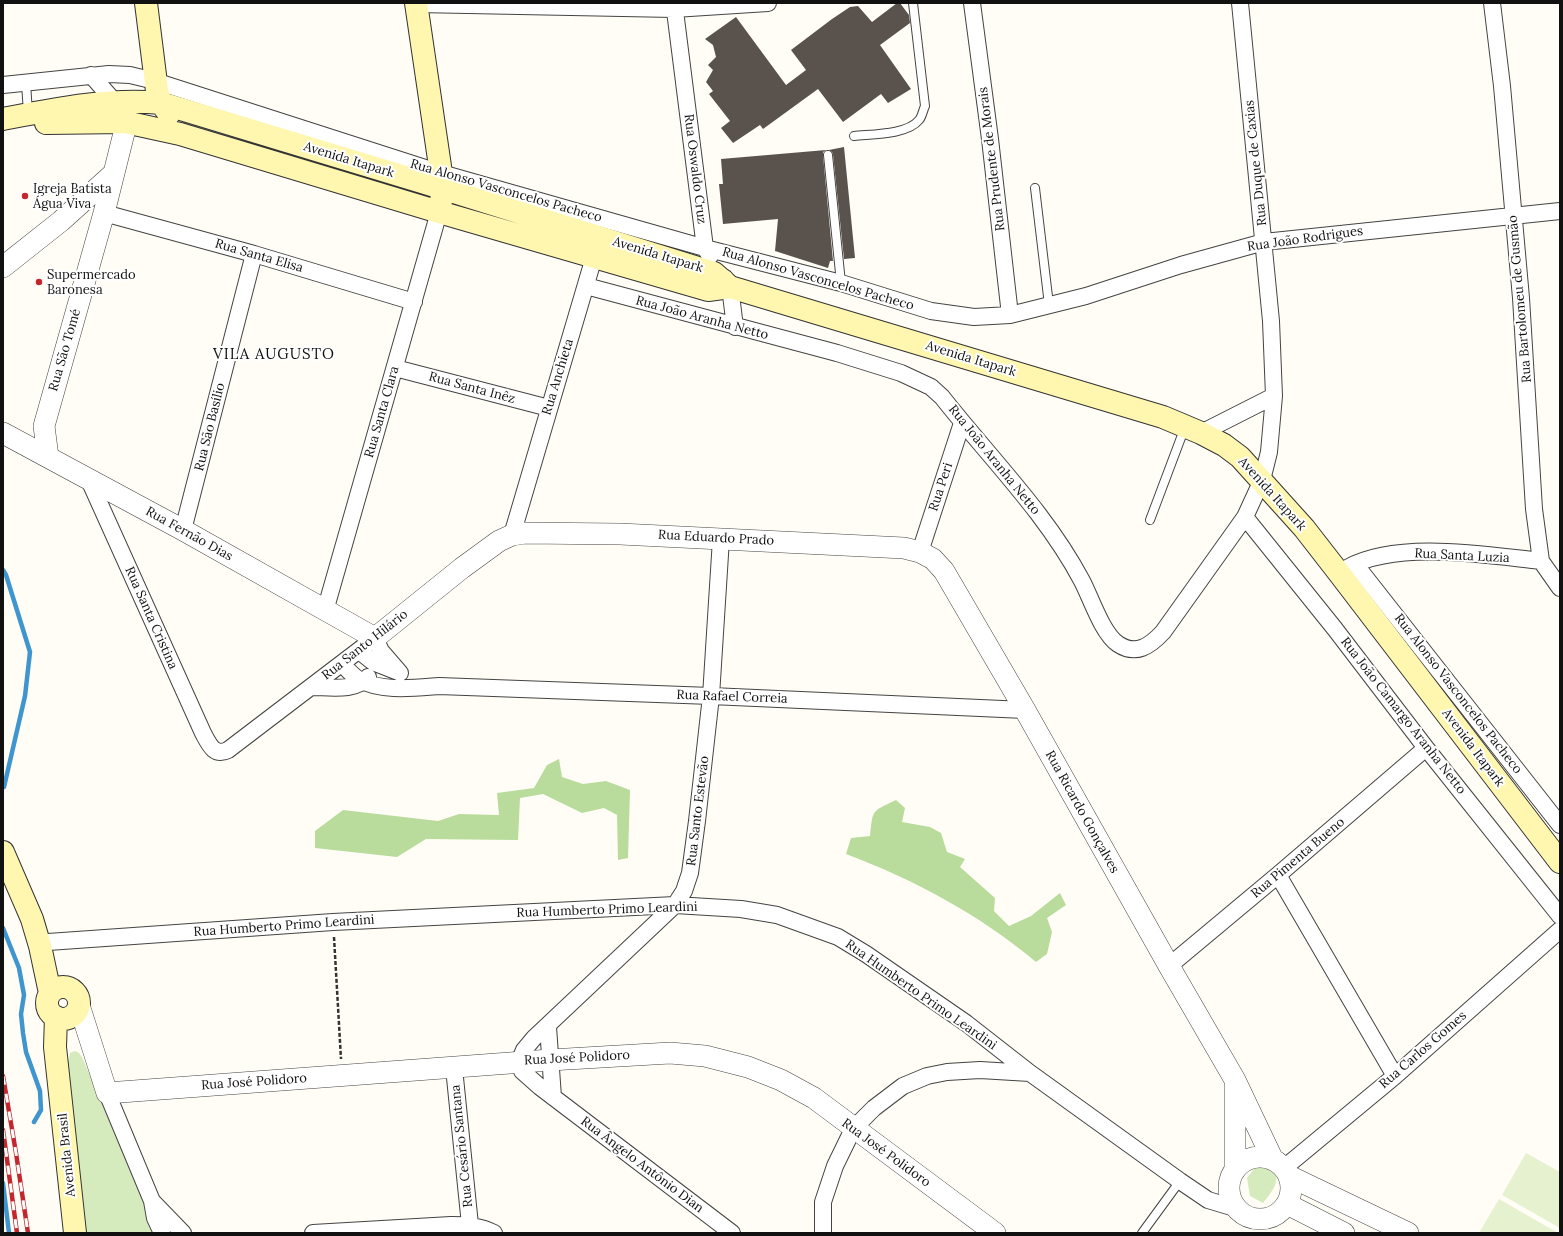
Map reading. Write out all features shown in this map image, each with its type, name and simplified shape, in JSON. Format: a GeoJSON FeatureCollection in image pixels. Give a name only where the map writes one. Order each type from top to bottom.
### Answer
{"type":"FeatureCollection","features":[{"type":"Feature","properties":{"kind":"main road"},"geometry":{"type":"LineString","coordinates":[[146,3],[156,91],[161,103],[170,115],[180,134]]}},
{"type":"Feature","properties":{"kind":"main road"},"geometry":{"type":"LineString","coordinates":[[416,3],[442,181],[439,212]]}},
{"type":"Feature","properties":{"kind":"main road","name":"Avenida Itapark"},"geometry":{"type":"LineString","coordinates":[[3,119],[114,101],[161,103],[442,181],[600,238],[714,273],[730,287],[1163,417],[1193,429],[1224,445],[1240,457],[1347,568],[1559,860]]}},
{"type":"Feature","properties":{"kind":"main road","name":"Avenida Itapark"},"geometry":{"type":"LineString","coordinates":[[3,123],[125,122],[180,134],[439,212],[600,238]]}},
{"type":"Feature","properties":{"kind":"main road"},"geometry":{"type":"LineString","coordinates":[[338,181],[421,200],[433,198],[442,181]]}},
{"type":"Feature","properties":{"kind":"main road"},"geometry":{"type":"LineString","coordinates":[[3,852],[44,944],[65,1007]]}},
{"type":"Feature","properties":{"kind":"main road","name":"Avenida Brasil"},"geometry":{"type":"LineString","coordinates":[[65,1007],[55,1047],[75,1233]]}},
{"type":"Feature","properties":{"kind":"street"},"geometry":{"type":"LineString","coordinates":[[416,3],[674,6],[768,3]]}},
{"type":"Feature","properties":{"kind":"street","name":"Rua Prudente de Morais"},"geometry":{"type":"LineString","coordinates":[[972,3],[990,139],[1010,315]]}},
{"type":"Feature","properties":{"kind":"street","name":"Rua Duque de Caxias"},"geometry":{"type":"LineString","coordinates":[[1240,3],[1271,321],[1274,396],[1269,452],[1262,480]]}},
{"type":"Feature","properties":{"kind":"street","name":"Rua Bartolomeu de Gusmão"},"geometry":{"type":"LineString","coordinates":[[1492,3],[1502,86],[1523,321],[1534,509],[1541,561],[1560,588]]}},
{"type":"Feature","properties":{"kind":"street","name":"Rua Oswaldo Cruz"},"geometry":{"type":"LineString","coordinates":[[674,6],[705,248],[730,287],[735,327]]}},
{"type":"Feature","properties":{"kind":"street","name":"Rua Alonso Vasconcelos Pacheco"},"geometry":{"type":"LineString","coordinates":[[3,85],[91,75],[130,75],[155,81],[442,181]]}},
{"type":"Feature","properties":{"kind":"street"},"geometry":{"type":"LineString","coordinates":[[91,75],[114,101],[125,122]]}},
{"type":"Feature","properties":{"kind":"street","name":"Rua São Tomé"},"geometry":{"type":"LineString","coordinates":[[48,458],[44,426],[104,213],[124,133],[125,122]]}},
{"type":"Feature","properties":{"kind":"street"},"geometry":{"type":"LineString","coordinates":[[3,267],[61,221],[114,174]]}},
{"type":"Feature","properties":{"kind":"street","name":"Rua João Rodrigues"},"geometry":{"type":"LineString","coordinates":[[1010,315],[1086,296],[1181,265],[1264,242],[1560,210]]}},
{"type":"Feature","properties":{"kind":"street","name":"Rua Santa Clara"},"geometry":{"type":"LineString","coordinates":[[325,611],[439,212]]}},
{"type":"Feature","properties":{"kind":"street","name":"Rua Santa Elisa"},"geometry":{"type":"LineString","coordinates":[[104,213],[254,254],[414,302]]}},
{"type":"Feature","properties":{"kind":"street"},"geometry":{"type":"LineString","coordinates":[[61,221],[74,220],[85,222],[91,226],[95,241]]}},
{"type":"Feature","properties":{"kind":"street","name":"Rua Alonso Vasconcelos Pacheco"},"geometry":{"type":"LineString","coordinates":[[600,238],[705,248],[841,283],[931,311],[974,317],[1010,315]]}},
{"type":"Feature","properties":{"kind":"street","name":"Rua Anchieta"},"geometry":{"type":"LineString","coordinates":[[512,535],[600,238]]}},
{"type":"Feature","properties":{"kind":"street","name":"Rua São Basílio"},"geometry":{"type":"LineString","coordinates":[[183,530],[254,254]]}},
{"type":"Feature","properties":{"kind":"street","name":"Rua João Aranha Netto"},"geometry":{"type":"LineString","coordinates":[[586,286],[837,353],[901,373],[931,387],[942,397],[1060,542],[1082,581],[1109,635],[1118,644],[1125,647],[1133,649],[1142,648],[1153,643],[1163,632],[1245,517],[1262,480]]}},
{"type":"Feature","properties":{"kind":"street","name":"Rua Santa Inêz"},"geometry":{"type":"LineString","coordinates":[[394,368],[549,408]]}},
{"type":"Feature","properties":{"kind":"street"},"geometry":{"type":"LineString","coordinates":[[1193,429],[1274,396]]}},
{"type":"Feature","properties":{"kind":"street","name":"Rua Peri"},"geometry":{"type":"LineString","coordinates":[[920,552],[962,423]]}},
{"type":"Feature","properties":{"kind":"street"},"geometry":{"type":"LineString","coordinates":[[12,438],[44,426]]}},
{"type":"Feature","properties":{"kind":"street","name":"Rua Fernão Dias"},"geometry":{"type":"LineString","coordinates":[[12,438],[183,530],[375,638]]}},
{"type":"Feature","properties":{"kind":"street","name":"Rua Santa Cristina"},"geometry":{"type":"LineString","coordinates":[[89,480],[208,744],[218,752]]}},
{"type":"Feature","properties":{"kind":"street","name":"Rua João Camargo Aranha Netto"},"geometry":{"type":"LineString","coordinates":[[1245,517],[1335,629],[1426,748],[1560,916]]}},
{"type":"Feature","properties":{"kind":"street","name":"Rua Eduardo Prado"},"geometry":{"type":"LineString","coordinates":[[512,535],[525,533],[620,534],[720,538],[887,546],[920,552]]}},
{"type":"Feature","properties":{"kind":"street","name":"Rua Santo Hilário"},"geometry":{"type":"LineString","coordinates":[[218,752],[228,750],[359,651],[473,559],[499,540],[512,535]]}},
{"type":"Feature","properties":{"kind":"street","name":"Rua Santo Estevão"},"geometry":{"type":"LineString","coordinates":[[519,1062],[524,1050],[675,905],[684,892],[690,873],[711,696],[720,538]]}},
{"type":"Feature","properties":{"kind":"street","name":"Rua Ricardo Gonçalves"},"geometry":{"type":"LineString","coordinates":[[920,552],[933,559],[944,571],[1025,710],[1235,1080],[1282,1168]]}},
{"type":"Feature","properties":{"kind":"street","name":"Rua Santa Luzia"},"geometry":{"type":"LineString","coordinates":[[1347,568],[1380,557],[1414,552],[1452,552],[1541,561]]}},
{"type":"Feature","properties":{"kind":"street","name":"Rua Alonso Vasconcelos Pacheco"},"geometry":{"type":"LineString","coordinates":[[1347,568],[1560,825]]}},
{"type":"Feature","properties":{"kind":"street"},"geometry":{"type":"LineString","coordinates":[[375,638],[381,651],[400,673]]}},
{"type":"Feature","properties":{"kind":"street","name":"Rua Rafael Correia"},"geometry":{"type":"LineString","coordinates":[[359,651],[373,662],[439,686]]}},
{"type":"Feature","properties":{"kind":"street"},"geometry":{"type":"LineString","coordinates":[[311,687],[356,686],[364,682],[370,673],[373,662]]}},
{"type":"Feature","properties":{"kind":"street","name":"Rua Rafael Correia"},"geometry":{"type":"LineString","coordinates":[[342,664],[352,674],[364,682],[398,688],[439,686],[1025,710]]}},
{"type":"Feature","properties":{"kind":"street","name":"Rua Pimenta Bueno"},"geometry":{"type":"LineString","coordinates":[[1169,966],[1426,748]]}},
{"type":"Feature","properties":{"kind":"street"},"geometry":{"type":"LineString","coordinates":[[1278,875],[1395,1076]]}},
{"type":"Feature","properties":{"kind":"street","name":"Rua Humberto Primo Leardini"},"geometry":{"type":"LineString","coordinates":[[44,944],[333,922],[675,905],[741,909],[777,915],[838,938],[866,954],[966,1023],[1030,1073],[1180,1181],[1208,1200],[1244,1217]]}},
{"type":"Feature","properties":{"kind":"street","name":"Rua Carlos Gomes"},"geometry":{"type":"LineString","coordinates":[[1282,1168],[1395,1076],[1560,930]]}},
{"type":"Feature","properties":{"kind":"street"},"geometry":{"type":"LineString","coordinates":[[65,1007],[107,1093],[152,1201],[155,1218],[162,1233]]}},
{"type":"Feature","properties":{"kind":"street"},"geometry":{"type":"LineString","coordinates":[[548,1027],[553,1097]]}},
{"type":"Feature","properties":{"kind":"street","name":"Rua José Polidoro"},"geometry":{"type":"LineString","coordinates":[[107,1093],[550,1060],[670,1053],[705,1056],[748,1067],[780,1080],[814,1098],[853,1129],[995,1233]]}},
{"type":"Feature","properties":{"kind":"street","name":"Rua Ângelo Antônio Dian"},"geometry":{"type":"LineString","coordinates":[[519,1062],[522,1071],[531,1080],[732,1233]]}},
{"type":"Feature","properties":{"kind":"street","name":"Rua Cesário Santana"},"geometry":{"type":"LineString","coordinates":[[454,1068],[470,1224]]}},
{"type":"Feature","properties":{"kind":"street"},"geometry":{"type":"LineString","coordinates":[[824,1233],[823,1202],[835,1166],[853,1129],[874,1108],[903,1086],[927,1076],[947,1072],[980,1070],[1030,1073]]}},
{"type":"Feature","properties":{"kind":"street"},"geometry":{"type":"LineString","coordinates":[[1235,1080],[1235,1170]]}},
{"type":"Feature","properties":{"kind":"street"},"geometry":{"type":"LineString","coordinates":[[1282,1168],[1291,1185],[1287,1204],[1281,1211],[1266,1218],[1244,1217],[1229,1186],[1231,1178],[1235,1170],[1241,1164],[1252,1158],[1265,1157],[1282,1168],[1408,1233]]}},
{"type":"Feature","properties":{"kind":"street"},"geometry":{"type":"LineString","coordinates":[[152,1201],[183,1233]]}},
{"type":"Feature","properties":{"kind":"street"},"geometry":{"type":"LineString","coordinates":[[1287,1204],[1344,1233]]}},
{"type":"Feature","properties":{"kind":"street"},"geometry":{"type":"LineString","coordinates":[[313,1233],[470,1224],[494,1233]]}},
{"type":"Feature","properties":{"kind":"lane"},"geometry":{"type":"LineString","coordinates":[[854,136],[896,132],[909,128],[919,120],[925,106],[913,3]]}},
{"type":"Feature","properties":{"kind":"lane"},"geometry":{"type":"LineString","coordinates":[[26,83],[28,114]]}},
{"type":"Feature","properties":{"kind":"lane"},"geometry":{"type":"LineString","coordinates":[[828,155],[841,283]]}},
{"type":"Feature","properties":{"kind":"lane"},"geometry":{"type":"LineString","coordinates":[[1035,188],[1049,305]]}},
{"type":"Feature","properties":{"kind":"lane"},"geometry":{"type":"LineString","coordinates":[[1150,520],[1193,429]]}},
{"type":"Feature","properties":{"kind":"lane"},"geometry":{"type":"LineString","coordinates":[[1142,1233],[1180,1181]]}},
{"type":"Feature","properties":{"kind":"path"},"geometry":{"type":"LineString","coordinates":[[333,922],[342,1076]]}},
{"type":"Feature","properties":{"kind":"green space"},"geometry":{"type":"Polygon","coordinates":[[[559,759],[562,777],[583,784],[606,781],[630,790],[628,858],[618,860],[617,815],[604,808],[582,813],[543,794],[520,798],[518,840],[426,839],[397,857],[315,848],[315,831],[343,810],[438,821],[459,814],[499,815],[497,793],[534,788],[547,765],[559,759]]]}},
{"type":"Feature","properties":{"kind":"green space"},"geometry":{"type":"Polygon","coordinates":[[[896,800],[905,808],[902,822],[930,827],[941,833],[947,852],[965,859],[960,867],[995,898],[994,911],[1009,926],[1031,916],[1060,893],[1066,905],[1047,918],[1052,932],[1047,954],[1036,962],[992,929],[946,900],[897,875],[846,854],[851,838],[870,836],[875,812],[896,800]]]}},
{"type":"Feature","properties":{"kind":"green space"},"geometry":{"type":"Polygon","coordinates":[[[75,1051],[82,1057],[157,1233],[83,1233],[68,1062],[70,1053],[75,1051]]]}},
{"type":"Feature","properties":{"kind":"green space"},"geometry":{"type":"Polygon","coordinates":[[[1526,1153],[1560,1172],[1560,1228],[1502,1195],[1526,1153]]]}},
{"type":"Feature","properties":{"kind":"green space"},"geometry":{"type":"Polygon","coordinates":[[[1268,1158],[1274,1160],[1276,1183],[1263,1203],[1250,1196],[1247,1178],[1258,1164],[1268,1158]]]}},
{"type":"Feature","properties":{"kind":"green space"},"geometry":{"type":"Polygon","coordinates":[[[1499,1199],[1558,1233],[1479,1233],[1499,1199]]]}},
{"type":"Feature","properties":{"kind":"building"},"geometry":{"type":"Polygon","coordinates":[[[897,3],[900,3],[909,15],[910,23],[880,45],[911,89],[888,103],[881,94],[843,122],[818,89],[763,129],[760,125],[733,143],[721,128],[730,121],[709,94],[713,91],[706,82],[713,70],[708,65],[716,57],[713,45],[705,39],[736,17],[786,85],[806,70],[791,50],[832,19],[850,7],[858,6],[872,22],[897,3]]]}},
{"type":"Feature","properties":{"kind":"building"},"geometry":{"type":"Polygon","coordinates":[[[844,147],[855,258],[844,259],[833,154],[829,150],[844,147]]]}},
{"type":"Feature","properties":{"kind":"building"},"geometry":{"type":"Polygon","coordinates":[[[826,150],[823,152],[823,156],[833,261],[830,261],[828,268],[775,251],[778,219],[723,224],[719,184],[723,184],[721,159],[826,150]]]}},
{"type":"Feature","properties":{"kind":"waterway"},"geometry":{"type":"LineString","coordinates":[[3,570],[6,575],[30,652],[25,696],[4,787]]}},
{"type":"Feature","properties":{"kind":"waterway"},"geometry":{"type":"LineString","coordinates":[[3,928],[19,968],[24,995],[21,1014],[26,1052],[40,1091],[41,1110],[34,1122]]}},
{"type":"Feature","properties":{"kind":"waterway"},"geometry":{"type":"LineString","coordinates":[[3,1183],[9,1233]]}},
{"type":"Feature","properties":{"kind":"railway"},"geometry":{"type":"LineString","coordinates":[[3,1076],[28,1233]]}},
{"type":"Feature","properties":{"kind":"railway"},"geometry":{"type":"LineString","coordinates":[[3,1130],[17,1233]]}},
{"type":"Feature","properties":{"kind":"place","name":"Igreja Batista Água Viva"},"geometry":{"type":"Point","coordinates":[25,196]}},
{"type":"Feature","properties":{"kind":"place","name":"Supermercado Baronesa"},"geometry":{"type":"Point","coordinates":[39,282]}},
{"type":"Feature","properties":{"kind":"district","name":"VILA AUGUSTO"},"geometry":{"type":"Point","coordinates":[274,355]}}]}
